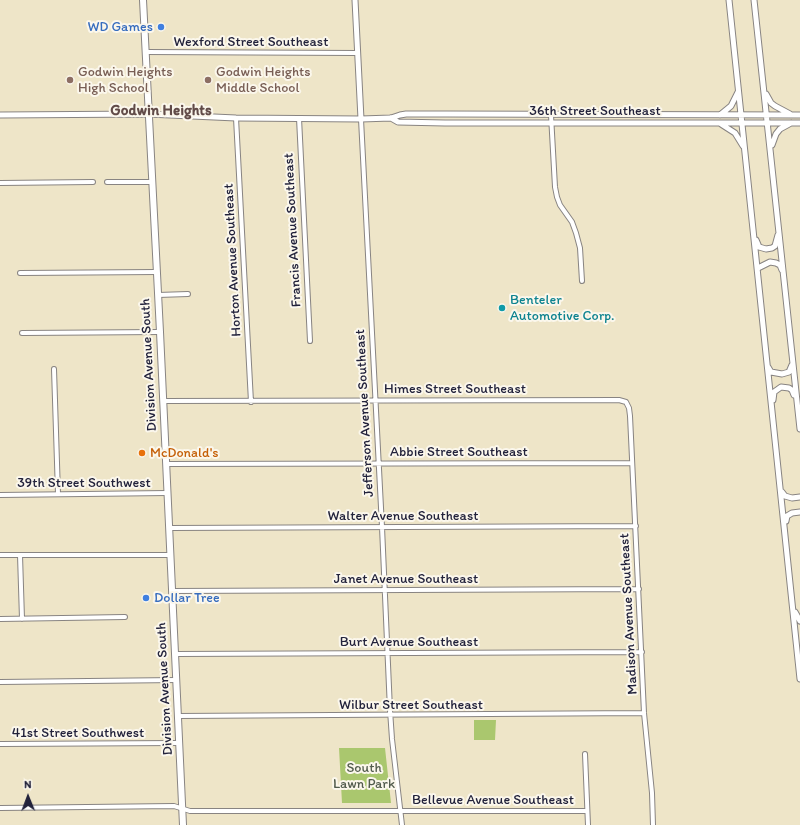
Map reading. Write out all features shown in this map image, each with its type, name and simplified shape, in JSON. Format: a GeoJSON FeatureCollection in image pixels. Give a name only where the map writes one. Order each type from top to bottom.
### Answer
{"type":"FeatureCollection","features":[{"type":"Feature","properties":{"kind":"main road","name":"Division Avenue South"},"geometry":{"type":"LineString","coordinates":[[143,0],[164,401],[183,825]]}},
{"type":"Feature","properties":{"kind":"street","name":"Jefferson Avenue Southeast"},"geometry":{"type":"LineString","coordinates":[[355,0],[376,400],[390,716],[402,825]]}},
{"type":"Feature","properties":{"kind":"street"},"geometry":{"type":"LineString","coordinates":[[729,0],[743,122],[800,679]]}},
{"type":"Feature","properties":{"kind":"street"},"geometry":{"type":"LineString","coordinates":[[754,0],[780,231],[792,363],[800,429]]}},
{"type":"Feature","properties":{"kind":"street","name":"Wexford Street Southeast"},"geometry":{"type":"LineString","coordinates":[[145,52],[358,53]]}},
{"type":"Feature","properties":{"kind":"street"},"geometry":{"type":"LineString","coordinates":[[720,115],[731,106],[739,89]]}},
{"type":"Feature","properties":{"kind":"street"},"geometry":{"type":"LineString","coordinates":[[765,92],[771,103],[791,115]]}},
{"type":"Feature","properties":{"kind":"street","name":"36th Street Southeast"},"geometry":{"type":"LineString","coordinates":[[0,115],[148,114],[236,118],[361,119],[391,118],[406,114],[800,115]]}},
{"type":"Feature","properties":{"kind":"street"},"geometry":{"type":"LineString","coordinates":[[551,115],[554,182],[560,205],[572,222],[576,233],[580,248],[582,281]]}},
{"type":"Feature","properties":{"kind":"street","name":"Horton Avenue Southeast"},"geometry":{"type":"LineString","coordinates":[[236,118],[251,402]]}},
{"type":"Feature","properties":{"kind":"street","name":"Francis Avenue Southeast"},"geometry":{"type":"LineString","coordinates":[[299,118],[310,341]]}},
{"type":"Feature","properties":{"kind":"street","name":"36th Street Southeast"},"geometry":{"type":"LineString","coordinates":[[391,118],[398,122],[412,123],[800,123]]}},
{"type":"Feature","properties":{"kind":"street"},"geometry":{"type":"LineString","coordinates":[[720,123],[735,133],[745,150]]}},
{"type":"Feature","properties":{"kind":"street"},"geometry":{"type":"LineString","coordinates":[[771,150],[776,134],[791,123]]}},
{"type":"Feature","properties":{"kind":"street"},"geometry":{"type":"LineString","coordinates":[[0,183],[93,182]]}},
{"type":"Feature","properties":{"kind":"street"},"geometry":{"type":"LineString","coordinates":[[107,182],[152,182]]}},
{"type":"Feature","properties":{"kind":"street"},"geometry":{"type":"LineString","coordinates":[[754,236],[759,247],[766,249],[772,248],[775,246],[780,231]]}},
{"type":"Feature","properties":{"kind":"street"},"geometry":{"type":"LineString","coordinates":[[758,268],[770,262],[776,263],[780,265],[784,273]]}},
{"type":"Feature","properties":{"kind":"street"},"geometry":{"type":"LineString","coordinates":[[20,273],[157,272]]}},
{"type":"Feature","properties":{"kind":"street"},"geometry":{"type":"LineString","coordinates":[[158,295],[188,294]]}},
{"type":"Feature","properties":{"kind":"street"},"geometry":{"type":"LineString","coordinates":[[22,333],[160,332]]}},
{"type":"Feature","properties":{"kind":"street"},"geometry":{"type":"LineString","coordinates":[[767,366],[771,372],[782,374],[789,372],[792,363]]}},
{"type":"Feature","properties":{"kind":"street"},"geometry":{"type":"LineString","coordinates":[[54,369],[58,494]]}},
{"type":"Feature","properties":{"kind":"street"},"geometry":{"type":"LineString","coordinates":[[772,408],[774,392],[781,387],[792,390],[797,405]]}},
{"type":"Feature","properties":{"kind":"street","name":"Himes Street Southeast"},"geometry":{"type":"LineString","coordinates":[[164,401],[619,400],[626,402]]}},
{"type":"Feature","properties":{"kind":"street","name":"Madison Avenue Southeast"},"geometry":{"type":"LineString","coordinates":[[626,402],[629,408],[644,713],[652,793],[653,825]]}},
{"type":"Feature","properties":{"kind":"street","name":"Abbie Street Southeast"},"geometry":{"type":"LineString","coordinates":[[166,464],[632,463]]}},
{"type":"Feature","properties":{"kind":"street"},"geometry":{"type":"LineString","coordinates":[[781,489],[785,496],[792,498],[800,497]]}},
{"type":"Feature","properties":{"kind":"street","name":"39th Street Southwest"},"geometry":{"type":"LineString","coordinates":[[0,495],[168,493]]}},
{"type":"Feature","properties":{"kind":"street"},"geometry":{"type":"LineString","coordinates":[[785,524],[787,516],[792,513],[800,512]]}},
{"type":"Feature","properties":{"kind":"street","name":"Walter Avenue Southeast"},"geometry":{"type":"LineString","coordinates":[[170,528],[636,526]]}},
{"type":"Feature","properties":{"kind":"street"},"geometry":{"type":"LineString","coordinates":[[0,555],[171,555]]}},
{"type":"Feature","properties":{"kind":"street"},"geometry":{"type":"LineString","coordinates":[[20,555],[22,619]]}},
{"type":"Feature","properties":{"kind":"street","name":"Janet Avenue Southeast"},"geometry":{"type":"LineString","coordinates":[[172,591],[639,589]]}},
{"type":"Feature","properties":{"kind":"street"},"geometry":{"type":"LineString","coordinates":[[793,607],[800,621]]}},
{"type":"Feature","properties":{"kind":"street"},"geometry":{"type":"LineString","coordinates":[[0,619],[125,618]]}},
{"type":"Feature","properties":{"kind":"street"},"geometry":{"type":"LineString","coordinates":[[797,649],[800,640]]}},
{"type":"Feature","properties":{"kind":"street","name":"Burt Avenue Southeast"},"geometry":{"type":"LineString","coordinates":[[176,654],[642,652]]}},
{"type":"Feature","properties":{"kind":"street"},"geometry":{"type":"LineString","coordinates":[[0,682],[176,680]]}},
{"type":"Feature","properties":{"kind":"street","name":"Wilbur Street Southeast"},"geometry":{"type":"LineString","coordinates":[[178,716],[390,716],[644,713]]}},
{"type":"Feature","properties":{"kind":"street","name":"41st Street Southwest"},"geometry":{"type":"LineString","coordinates":[[0,744],[179,743]]}},
{"type":"Feature","properties":{"kind":"street"},"geometry":{"type":"LineString","coordinates":[[585,754],[588,825]]}},
{"type":"Feature","properties":{"kind":"street","name":"Bellevue Avenue Southeast"},"geometry":{"type":"LineString","coordinates":[[0,808],[174,806],[190,811],[587,811]]}},
{"type":"Feature","properties":{"kind":"green space"},"geometry":{"type":"Polygon","coordinates":[[[474,720],[496,720],[495,740],[474,740],[474,720]]]}},
{"type":"Feature","properties":{"kind":"green space","name":"South Lawn Park"},"geometry":{"type":"Polygon","coordinates":[[[339,748],[385,748],[391,803],[342,803],[339,748]]]}},
{"type":"Feature","properties":{"kind":"place","name":"WD Games"},"geometry":{"type":"Point","coordinates":[161,27]}},
{"type":"Feature","properties":{"kind":"place","name":"Godwin Heights High School"},"geometry":{"type":"Point","coordinates":[70,80]}},
{"type":"Feature","properties":{"kind":"place","name":"Godwin Heights Middle School"},"geometry":{"type":"Point","coordinates":[208,80]}},
{"type":"Feature","properties":{"kind":"place","name":"Benteler Automotive Corp."},"geometry":{"type":"Point","coordinates":[502,308]}},
{"type":"Feature","properties":{"kind":"place","name":"McDonald's"},"geometry":{"type":"Point","coordinates":[142,453]}},
{"type":"Feature","properties":{"kind":"place","name":"Dollar Tree"},"geometry":{"type":"Point","coordinates":[146,598]}},
{"type":"Feature","properties":{"kind":"district","name":"Godwin Heights"},"geometry":{"type":"Point","coordinates":[161,111]}}]}
